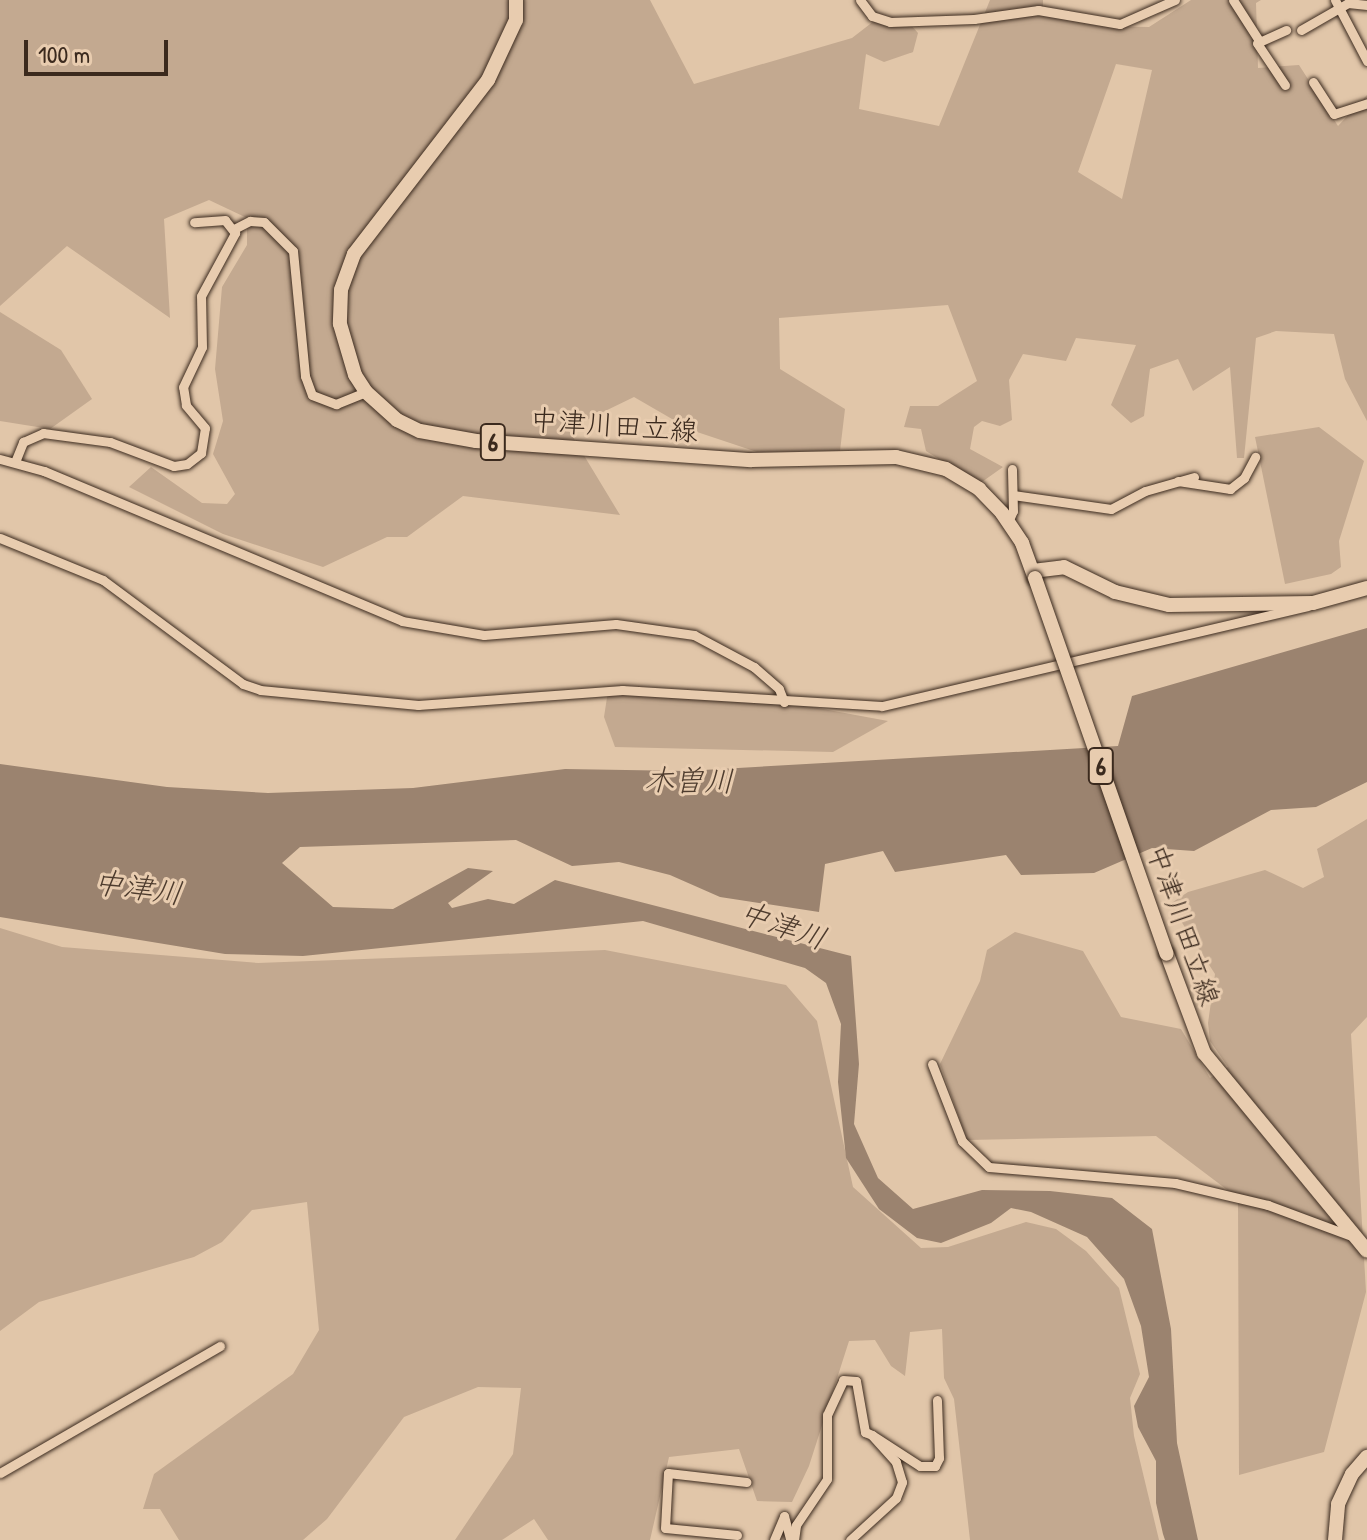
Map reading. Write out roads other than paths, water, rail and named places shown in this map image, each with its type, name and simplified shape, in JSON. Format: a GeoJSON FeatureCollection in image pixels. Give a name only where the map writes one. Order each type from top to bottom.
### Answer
{"type":"FeatureCollection","features":[{"type":"Feature","properties":{"kind":"main road","name":"中津川田立線"},"geometry":{"type":"LineString","coordinates":[[516,0],[516,20],[488,80],[354,254],[341,290],[340,324],[355,375],[366,392],[397,420],[420,431],[476,441],[751,460],[896,457],[946,469],[979,489],[1008,522],[1034,574],[1204,1053],[1232,1093],[1364,1244]]}},
{"type":"Feature","properties":{"kind":"main road"},"geometry":{"type":"LineString","coordinates":[[1034,574],[1074,570],[1115,592],[1148,602],[1250,612],[1313,603],[1367,588]]}},
{"type":"Feature","properties":{"kind":"main road"},"geometry":{"type":"LineString","coordinates":[[1335,1540],[1338,1504],[1352,1474],[1367,1457]]}},
{"type":"Feature","properties":{"kind":"street"},"geometry":{"type":"LineString","coordinates":[[860,0],[872,16],[890,22],[974,19],[1038,10],[1120,24],[1175,0]]}},
{"type":"Feature","properties":{"kind":"street"},"geometry":{"type":"LineString","coordinates":[[1233,0],[1285,85]]}},
{"type":"Feature","properties":{"kind":"street"},"geometry":{"type":"LineString","coordinates":[[1338,4],[1367,61]]}},
{"type":"Feature","properties":{"kind":"street"},"geometry":{"type":"LineString","coordinates":[[1301,30],[1338,4],[1367,5]]}},
{"type":"Feature","properties":{"kind":"street"},"geometry":{"type":"LineString","coordinates":[[1260,42],[1286,30]]}},
{"type":"Feature","properties":{"kind":"street"},"geometry":{"type":"LineString","coordinates":[[1313,82],[1334,114],[1367,103]]}},
{"type":"Feature","properties":{"kind":"street"},"geometry":{"type":"LineString","coordinates":[[194,222],[225,220],[234,229]]}},
{"type":"Feature","properties":{"kind":"street"},"geometry":{"type":"LineString","coordinates":[[15,462],[23,442],[43,433],[110,442],[167,465],[187,464],[197,458],[204,448],[205,428],[186,405],[183,387],[202,347],[201,296],[234,229],[250,221],[264,222],[293,251],[305,376],[312,395],[336,404],[366,392]]}},
{"type":"Feature","properties":{"kind":"street"},"geometry":{"type":"LineString","coordinates":[[1178,481],[1230,489],[1244,478],[1255,457]]}},
{"type":"Feature","properties":{"kind":"street"},"geometry":{"type":"LineString","coordinates":[[0,459],[15,462],[402,621],[484,635],[616,624],[694,635],[754,667],[779,689],[784,702]]}},
{"type":"Feature","properties":{"kind":"street"},"geometry":{"type":"LineString","coordinates":[[1008,522],[1013,495],[1012,469]]}},
{"type":"Feature","properties":{"kind":"street"},"geometry":{"type":"LineString","coordinates":[[1013,495],[1107,510],[1194,477]]}},
{"type":"Feature","properties":{"kind":"street"},"geometry":{"type":"LineString","coordinates":[[0,538],[103,580],[243,684],[260,690],[418,705],[622,690],[882,706],[1250,612]]}},
{"type":"Feature","properties":{"kind":"street"},"geometry":{"type":"LineString","coordinates":[[932,1064],[962,1141],[989,1167],[1055,1169],[1175,1183],[1268,1205],[1364,1244]]}},
{"type":"Feature","properties":{"kind":"street"},"geometry":{"type":"LineString","coordinates":[[0,1473],[220,1346]]}},
{"type":"Feature","properties":{"kind":"street"},"geometry":{"type":"LineString","coordinates":[[793,1540],[796,1525],[827,1479],[827,1415],[843,1380],[856,1381],[865,1432],[920,1466],[935,1466],[939,1458],[937,1400]]}},
{"type":"Feature","properties":{"kind":"street"},"geometry":{"type":"LineString","coordinates":[[850,1540],[896,1498],[902,1482],[896,1462],[872,1435]]}},
{"type":"Feature","properties":{"kind":"street"},"geometry":{"type":"LineString","coordinates":[[737,1535],[701,1536],[665,1528],[668,1473],[746,1482]]}},
{"type":"Feature","properties":{"kind":"street"},"geometry":{"type":"LineString","coordinates":[[774,1540],[784,1516],[793,1540]]}},
{"type":"Feature","properties":{"kind":"water"},"geometry":{"type":"Polygon","coordinates":[[[1367,628],[1367,782],[1316,807],[1271,810],[1194,851],[1152,848],[1094,873],[1021,875],[1006,855],[895,872],[883,851],[825,864],[819,912],[720,897],[670,875],[619,862],[572,866],[516,840],[300,847],[282,863],[333,907],[393,909],[468,868],[493,871],[448,903],[452,908],[488,899],[514,904],[555,880],[851,956],[859,1064],[854,1124],[878,1178],[913,1209],[982,1190],[1050,1191],[1112,1198],[1152,1229],[1171,1329],[1177,1443],[1198,1540],[1165,1540],[1163,1534],[1156,1503],[1156,1461],[1138,1427],[1134,1406],[1149,1377],[1141,1326],[1124,1279],[1087,1237],[1031,1212],[1011,1208],[991,1223],[941,1243],[917,1238],[879,1209],[846,1158],[838,1082],[841,1024],[826,983],[805,968],[643,921],[303,956],[225,954],[0,917],[0,764],[167,787],[268,793],[413,788],[565,769],[686,771],[1118,746],[1132,696],[1367,628]]]}},
{"type":"Feature","properties":{"kind":"water label","name":"木曽川"},"geometry":{"type":"Point","coordinates":[689,780]}},
{"type":"Feature","properties":{"kind":"water label","name":"中津川"},"geometry":{"type":"Point","coordinates":[138,887]}},
{"type":"Feature","properties":{"kind":"water label","name":"中津川"},"geometry":{"type":"Point","coordinates":[783,925]}}]}
